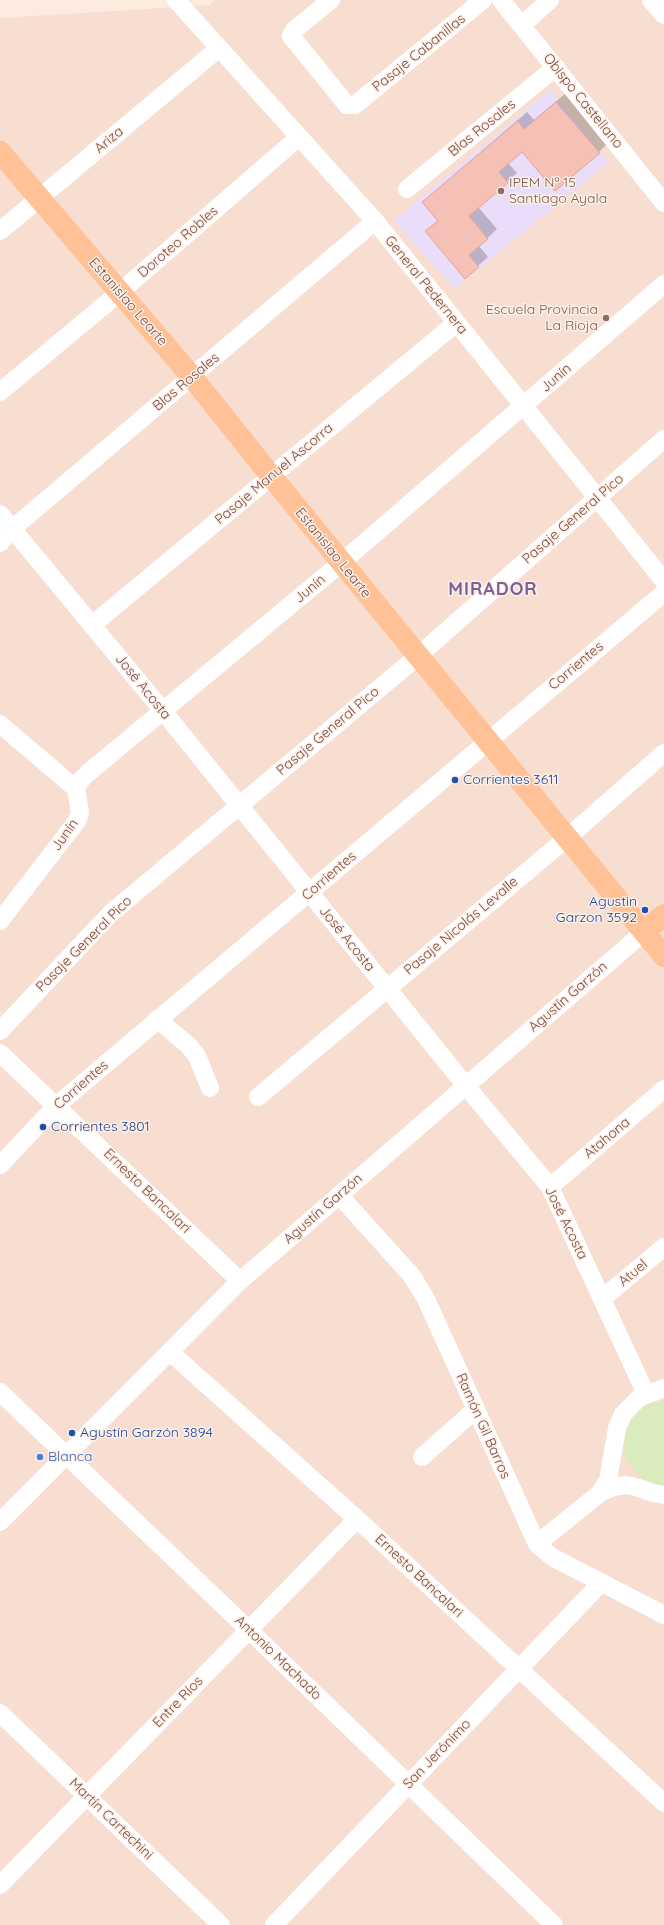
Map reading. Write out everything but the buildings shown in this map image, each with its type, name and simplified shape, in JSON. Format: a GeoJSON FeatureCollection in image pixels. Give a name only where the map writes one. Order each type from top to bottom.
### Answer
{"type":"FeatureCollection","features":[{"type":"Feature","properties":{"kind":"main road","name":"Estanislao Learte"},"geometry":{"type":"LineString","coordinates":[[0,152],[192,377],[271,476],[664,956]]}},
{"type":"Feature","properties":{"kind":"main road","name":"Agustín Garzón"},"geometry":{"type":"LineString","coordinates":[[644,932],[664,914]]}},
{"type":"Feature","properties":{"kind":"street","name":"General Pedernera"},"geometry":{"type":"LineString","coordinates":[[176,0],[218,49],[375,221],[664,581]]}},
{"type":"Feature","properties":{"kind":"street","name":"Pasaje Cabanillas"},"geometry":{"type":"LineString","coordinates":[[331,0],[294,30],[291,36],[347,105],[355,105],[483,0]]}},
{"type":"Feature","properties":{"kind":"street","name":"Obispo Castellano"},"geometry":{"type":"LineString","coordinates":[[501,0],[664,203]]}},
{"type":"Feature","properties":{"kind":"street"},"geometry":{"type":"LineString","coordinates":[[522,25],[550,0]]}},
{"type":"Feature","properties":{"kind":"street"},"geometry":{"type":"LineString","coordinates":[[652,0],[664,15]]}},
{"type":"Feature","properties":{"kind":"street","name":"Ariza"},"geometry":{"type":"LineString","coordinates":[[0,231],[218,49]]}},
{"type":"Feature","properties":{"kind":"street","name":"Blas Rosales"},"geometry":{"type":"LineString","coordinates":[[407,189],[556,67]]}},
{"type":"Feature","properties":{"kind":"street","name":"Doroteo Robles"},"geometry":{"type":"LineString","coordinates":[[0,392],[119,293],[299,137]]}},
{"type":"Feature","properties":{"kind":"street","name":"Blas Rosales"},"geometry":{"type":"LineString","coordinates":[[0,543],[12,529],[375,221]]}},
{"type":"Feature","properties":{"kind":"street","name":"Junín"},"geometry":{"type":"LineString","coordinates":[[0,921],[77,821],[80,813],[76,789],[81,780],[88,773],[342,563],[664,284]]}},
{"type":"Feature","properties":{"kind":"street","name":"Pasaje Manuel Ascorra"},"geometry":{"type":"LineString","coordinates":[[92,625],[456,323]]}},
{"type":"Feature","properties":{"kind":"street","name":"Pasaje General Pico"},"geometry":{"type":"LineString","coordinates":[[0,1031],[111,913],[418,656],[664,439]]}},
{"type":"Feature","properties":{"kind":"street","name":"José Acosta"},"geometry":{"type":"LineString","coordinates":[[0,514],[163,711],[466,1086],[550,1186],[646,1394]]}},
{"type":"Feature","properties":{"kind":"street","name":"Corrientes"},"geometry":{"type":"LineString","coordinates":[[0,1165],[57,1105],[157,1019],[310,893],[488,740],[664,593]]}},
{"type":"Feature","properties":{"kind":"street"},"geometry":{"type":"LineString","coordinates":[[0,724],[76,789]]}},
{"type":"Feature","properties":{"kind":"street","name":"Pasaje Nicolás Levalle"},"geometry":{"type":"LineString","coordinates":[[258,1097],[567,838],[664,753]]}},
{"type":"Feature","properties":{"kind":"street","name":"Agustín Garzón"},"geometry":{"type":"LineString","coordinates":[[0,1522],[240,1281],[644,932]]}},
{"type":"Feature","properties":{"kind":"street"},"geometry":{"type":"LineString","coordinates":[[157,1019],[188,1045],[197,1056],[210,1088]]}},
{"type":"Feature","properties":{"kind":"street","name":"Ernesto Bancalari"},"geometry":{"type":"LineString","coordinates":[[0,1053],[57,1105],[240,1281]]}},
{"type":"Feature","properties":{"kind":"street","name":"Atahona"},"geometry":{"type":"LineString","coordinates":[[550,1186],[664,1089]]}},
{"type":"Feature","properties":{"kind":"street","name":"Ramón Gil Barros"},"geometry":{"type":"LineString","coordinates":[[340,1195],[419,1286],[537,1544],[552,1557],[664,1615]]}},
{"type":"Feature","properties":{"kind":"street","name":"Atuel"},"geometry":{"type":"LineString","coordinates":[[602,1299],[664,1247]]}},
{"type":"Feature","properties":{"kind":"street","name":"Ernesto Bancalari"},"geometry":{"type":"LineString","coordinates":[[170,1352],[357,1519],[520,1668],[664,1803]]}},
{"type":"Feature","properties":{"kind":"street"},"geometry":{"type":"LineString","coordinates":[[600,1493],[608,1480],[617,1428],[623,1414],[633,1402],[646,1394],[664,1388]]}},
{"type":"Feature","properties":{"kind":"street","name":"Antonio Machado"},"geometry":{"type":"LineString","coordinates":[[0,1392],[554,1925]]}},
{"type":"Feature","properties":{"kind":"street"},"geometry":{"type":"LineString","coordinates":[[422,1457],[476,1410]]}},
{"type":"Feature","properties":{"kind":"street"},"geometry":{"type":"LineString","coordinates":[[613,1452],[626,1476],[636,1486],[653,1493],[664,1495]]}},
{"type":"Feature","properties":{"kind":"street"},"geometry":{"type":"LineString","coordinates":[[537,1544],[600,1493],[614,1487],[636,1486]]}},
{"type":"Feature","properties":{"kind":"street","name":"Entre Ríos"},"geometry":{"type":"LineString","coordinates":[[0,1885],[357,1519]]}},
{"type":"Feature","properties":{"kind":"street","name":"San Jerónimo"},"geometry":{"type":"LineString","coordinates":[[274,1925],[601,1583]]}},
{"type":"Feature","properties":{"kind":"street","name":"Martín Cartechini"},"geometry":{"type":"LineString","coordinates":[[0,1713],[221,1925]]}},
{"type":"Feature","properties":{"kind":"shaded area"},"geometry":{"type":"Polygon","coordinates":[[[215,0],[664,0],[664,1925],[0,1925],[0,18],[209,5],[215,0]]]}},
{"type":"Feature","properties":{"kind":"shaded area","name":"IPEM Nº 15 Santiago Ayala"},"geometry":{"type":"Polygon","coordinates":[[[550,90],[609,162],[454,289],[394,220],[550,90]]]}},
{"type":"Feature","properties":{"kind":"green space"},"geometry":{"type":"Polygon","coordinates":[[[664,1400],[664,1487],[657,1486],[638,1476],[626,1458],[624,1444],[626,1430],[638,1411],[650,1403],[664,1400]]]}},
{"type":"Feature","properties":{"kind":"place","name":"IPEM Nº 15 Santiago Ayala"},"geometry":{"type":"Point","coordinates":[501,191]}},
{"type":"Feature","properties":{"kind":"place","name":"Escuela Provincia La Rioja"},"geometry":{"type":"Point","coordinates":[606,318]}},
{"type":"Feature","properties":{"kind":"place","name":"Corrientes 3611"},"geometry":{"type":"Point","coordinates":[455,780]}},
{"type":"Feature","properties":{"kind":"place","name":"Agustin Garzon 3592"},"geometry":{"type":"Point","coordinates":[645,910]}},
{"type":"Feature","properties":{"kind":"place","name":"Corrientes 3801"},"geometry":{"type":"Point","coordinates":[43,1127]}},
{"type":"Feature","properties":{"kind":"place","name":"Agustín Garzón 3894"},"geometry":{"type":"Point","coordinates":[72,1433]}},
{"type":"Feature","properties":{"kind":"place","name":"Blanca"},"geometry":{"type":"Point","coordinates":[40,1457]}},
{"type":"Feature","properties":{"kind":"district","name":"MIRADOR"},"geometry":{"type":"Point","coordinates":[493,590]}}]}
